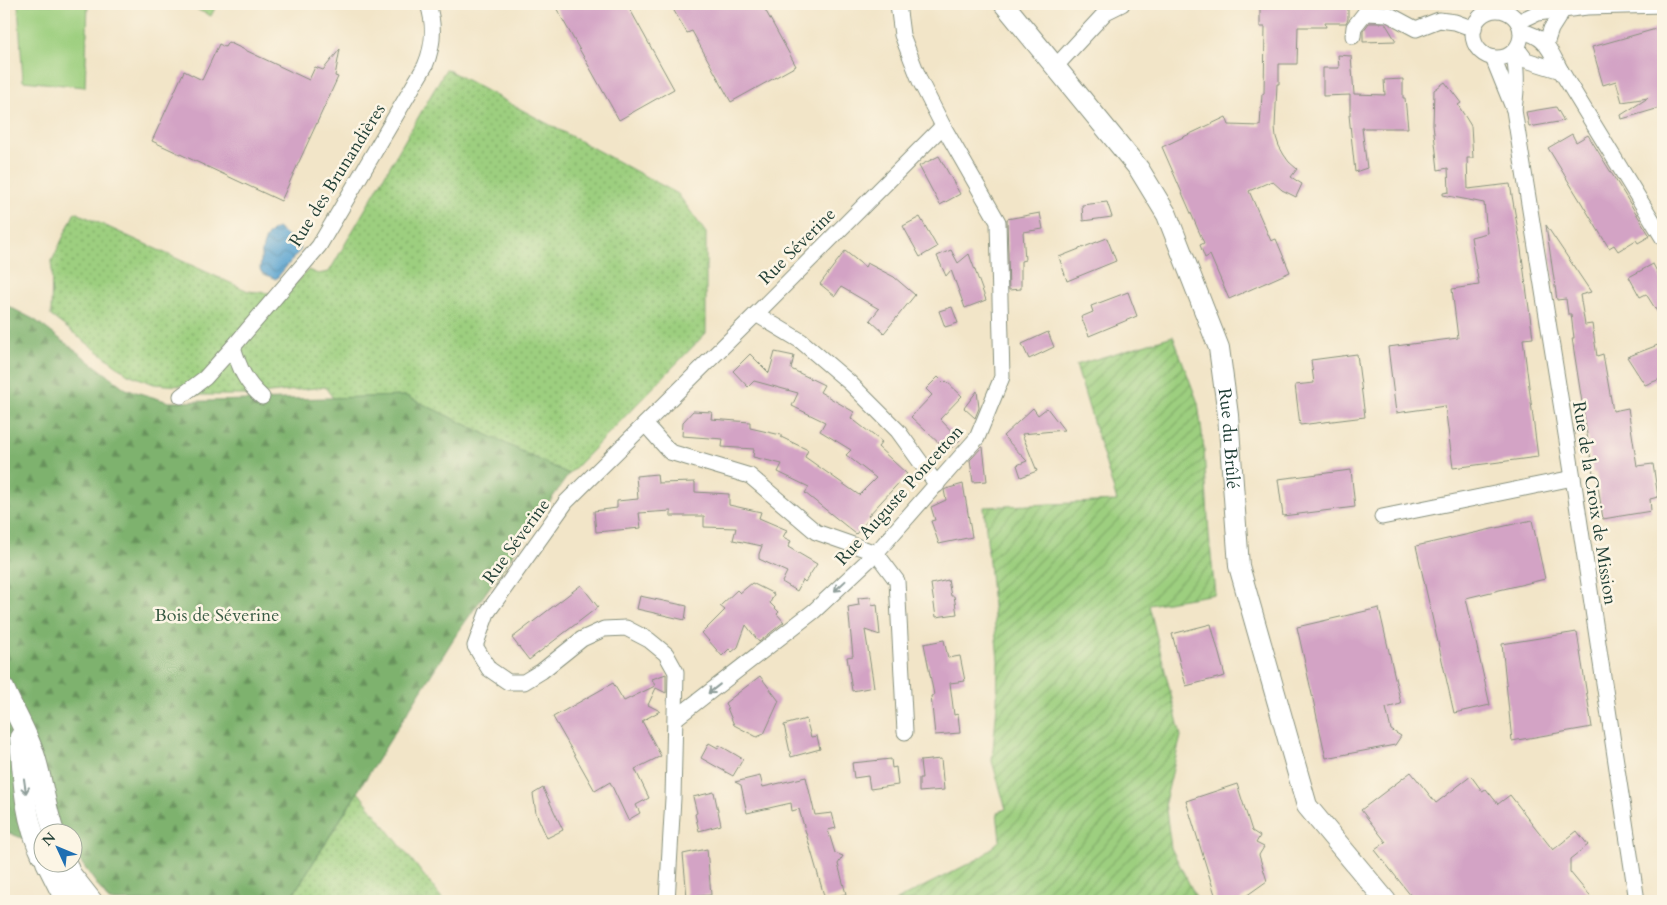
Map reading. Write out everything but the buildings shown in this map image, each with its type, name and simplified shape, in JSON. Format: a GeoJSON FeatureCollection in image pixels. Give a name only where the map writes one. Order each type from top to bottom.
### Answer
{"type":"FeatureCollection","features":[{"type":"Feature","properties":{"kind":"main road","name":"Rue du Brûlé"},"geometry":{"type":"LineString","coordinates":[[1004,4],[1139,169],[1167,215],[1219,348],[1228,414],[1239,566],[1307,806],[1386,901]]}},
{"type":"Feature","properties":{"kind":"main road"},"geometry":{"type":"LineString","coordinates":[[4,688],[31,744],[51,822]]}},
{"type":"Feature","properties":{"kind":"main road"},"geometry":{"type":"LineString","coordinates":[[18,720],[29,818],[32,828]]}},
{"type":"Feature","properties":{"kind":"main road"},"geometry":{"type":"LineString","coordinates":[[51,872],[68,901]]}},
{"type":"Feature","properties":{"kind":"main road"},"geometry":{"type":"LineString","coordinates":[[70,872],[92,901]]}},
{"type":"Feature","properties":{"kind":"street","name":"Rue des Brunandières"},"geometry":{"type":"LineString","coordinates":[[181,396],[204,378],[233,347],[319,246],[425,66],[431,51],[434,33],[432,15],[428,4]]}},
{"type":"Feature","properties":{"kind":"street","name":"Rue Auguste Poncetton"},"geometry":{"type":"LineString","coordinates":[[676,718],[814,611],[876,553],[978,438],[1002,377],[998,222],[943,126],[920,81],[902,36],[898,4]]}},
{"type":"Feature","properties":{"kind":"street"},"geometry":{"type":"LineString","coordinates":[[1056,66],[1106,12],[1122,4]]}},
{"type":"Feature","properties":{"kind":"street"},"geometry":{"type":"LineString","coordinates":[[1520,26],[1537,13],[1587,7],[1663,5]]}},
{"type":"Feature","properties":{"kind":"street"},"geometry":{"type":"LineString","coordinates":[[1520,26],[1521,40],[1515,50],[1504,57],[1493,58],[1485,55],[1478,48],[1474,38],[1474,29],[1478,20],[1494,7],[1510,14],[1520,26],[1535,34],[1546,44],[1663,238]]}},
{"type":"Feature","properties":{"kind":"street"},"geometry":{"type":"LineString","coordinates":[[1353,36],[1354,27],[1365,9],[1388,14],[1416,29],[1439,20],[1455,22],[1474,29]]}},
{"type":"Feature","properties":{"kind":"street"},"geometry":{"type":"LineString","coordinates":[[1546,44],[1550,29],[1562,10]]}},
{"type":"Feature","properties":{"kind":"street"},"geometry":{"type":"LineString","coordinates":[[1515,50],[1526,60],[1561,71]]}},
{"type":"Feature","properties":{"kind":"street","name":"Rue de la Croix de Mission"},"geometry":{"type":"LineString","coordinates":[[1514,110],[1517,84],[1515,50]]}},
{"type":"Feature","properties":{"kind":"street","name":"Rue de la Croix de Mission"},"geometry":{"type":"LineString","coordinates":[[1493,58],[1514,110],[1637,901]]}},
{"type":"Feature","properties":{"kind":"street"},"geometry":{"type":"LineString","coordinates":[[1517,84],[1539,64]]}},
{"type":"Feature","properties":{"kind":"street","name":"Rue Séverine"},"geometry":{"type":"LineString","coordinates":[[667,901],[676,718],[676,672],[666,654],[649,640],[626,628],[604,628],[582,639],[542,671],[524,682],[508,682],[489,669],[475,646],[487,613],[566,502],[943,126]]}},
{"type":"Feature","properties":{"kind":"street"},"geometry":{"type":"LineString","coordinates":[[756,314],[801,341],[849,382],[898,431],[937,485]]}},
{"type":"Feature","properties":{"kind":"street"},"geometry":{"type":"LineString","coordinates":[[233,347],[242,373],[251,388],[262,397]]}},
{"type":"Feature","properties":{"kind":"street"},"geometry":{"type":"LineString","coordinates":[[645,424],[670,452],[750,476],[816,532],[876,553],[897,581],[906,732]]}},
{"type":"Feature","properties":{"kind":"street"},"geometry":{"type":"LineString","coordinates":[[1382,517],[1572,478]]}},
{"type":"Feature","properties":{"kind":"green space"},"geometry":{"type":"Polygon","coordinates":[[[18,4],[88,4],[85,87],[23,81],[18,4]]]}},
{"type":"Feature","properties":{"kind":"green space"},"geometry":{"type":"Polygon","coordinates":[[[185,4],[217,4],[211,16],[185,4]]]}},
{"type":"Feature","properties":{"kind":"green space"},"geometry":{"type":"Polygon","coordinates":[[[446,69],[678,194],[706,233],[706,333],[569,474],[406,396],[333,398],[325,387],[250,395],[196,395],[182,386],[154,384],[128,374],[51,316],[52,261],[75,212],[248,291],[268,293],[280,299],[308,270],[318,274],[329,272],[446,69]]]}},
{"type":"Feature","properties":{"kind":"green space","name":"Bois de Séverine"},"geometry":{"type":"Polygon","coordinates":[[[4,304],[35,320],[126,389],[169,402],[406,396],[569,474],[454,638],[289,901],[109,901],[82,864],[82,822],[32,822],[32,842],[4,831],[4,304]]]}},
{"type":"Feature","properties":{"kind":"green space"},"geometry":{"type":"Polygon","coordinates":[[[1173,336],[1198,403],[1204,449],[1209,535],[1215,594],[1149,605],[1181,736],[1165,802],[1171,848],[1198,901],[895,901],[982,857],[1000,840],[997,812],[1006,809],[992,761],[997,705],[998,661],[984,507],[1117,501],[1076,365],[1173,336]]]}},
{"type":"Feature","properties":{"kind":"green space"},"geometry":{"type":"Polygon","coordinates":[[[358,792],[444,901],[289,901],[358,792]]]}},
{"type":"Feature","properties":{"kind":"water"},"geometry":{"type":"Polygon","coordinates":[[[277,228],[298,244],[301,249],[276,279],[262,273],[260,269],[265,241],[272,231],[277,228]]]}}]}
